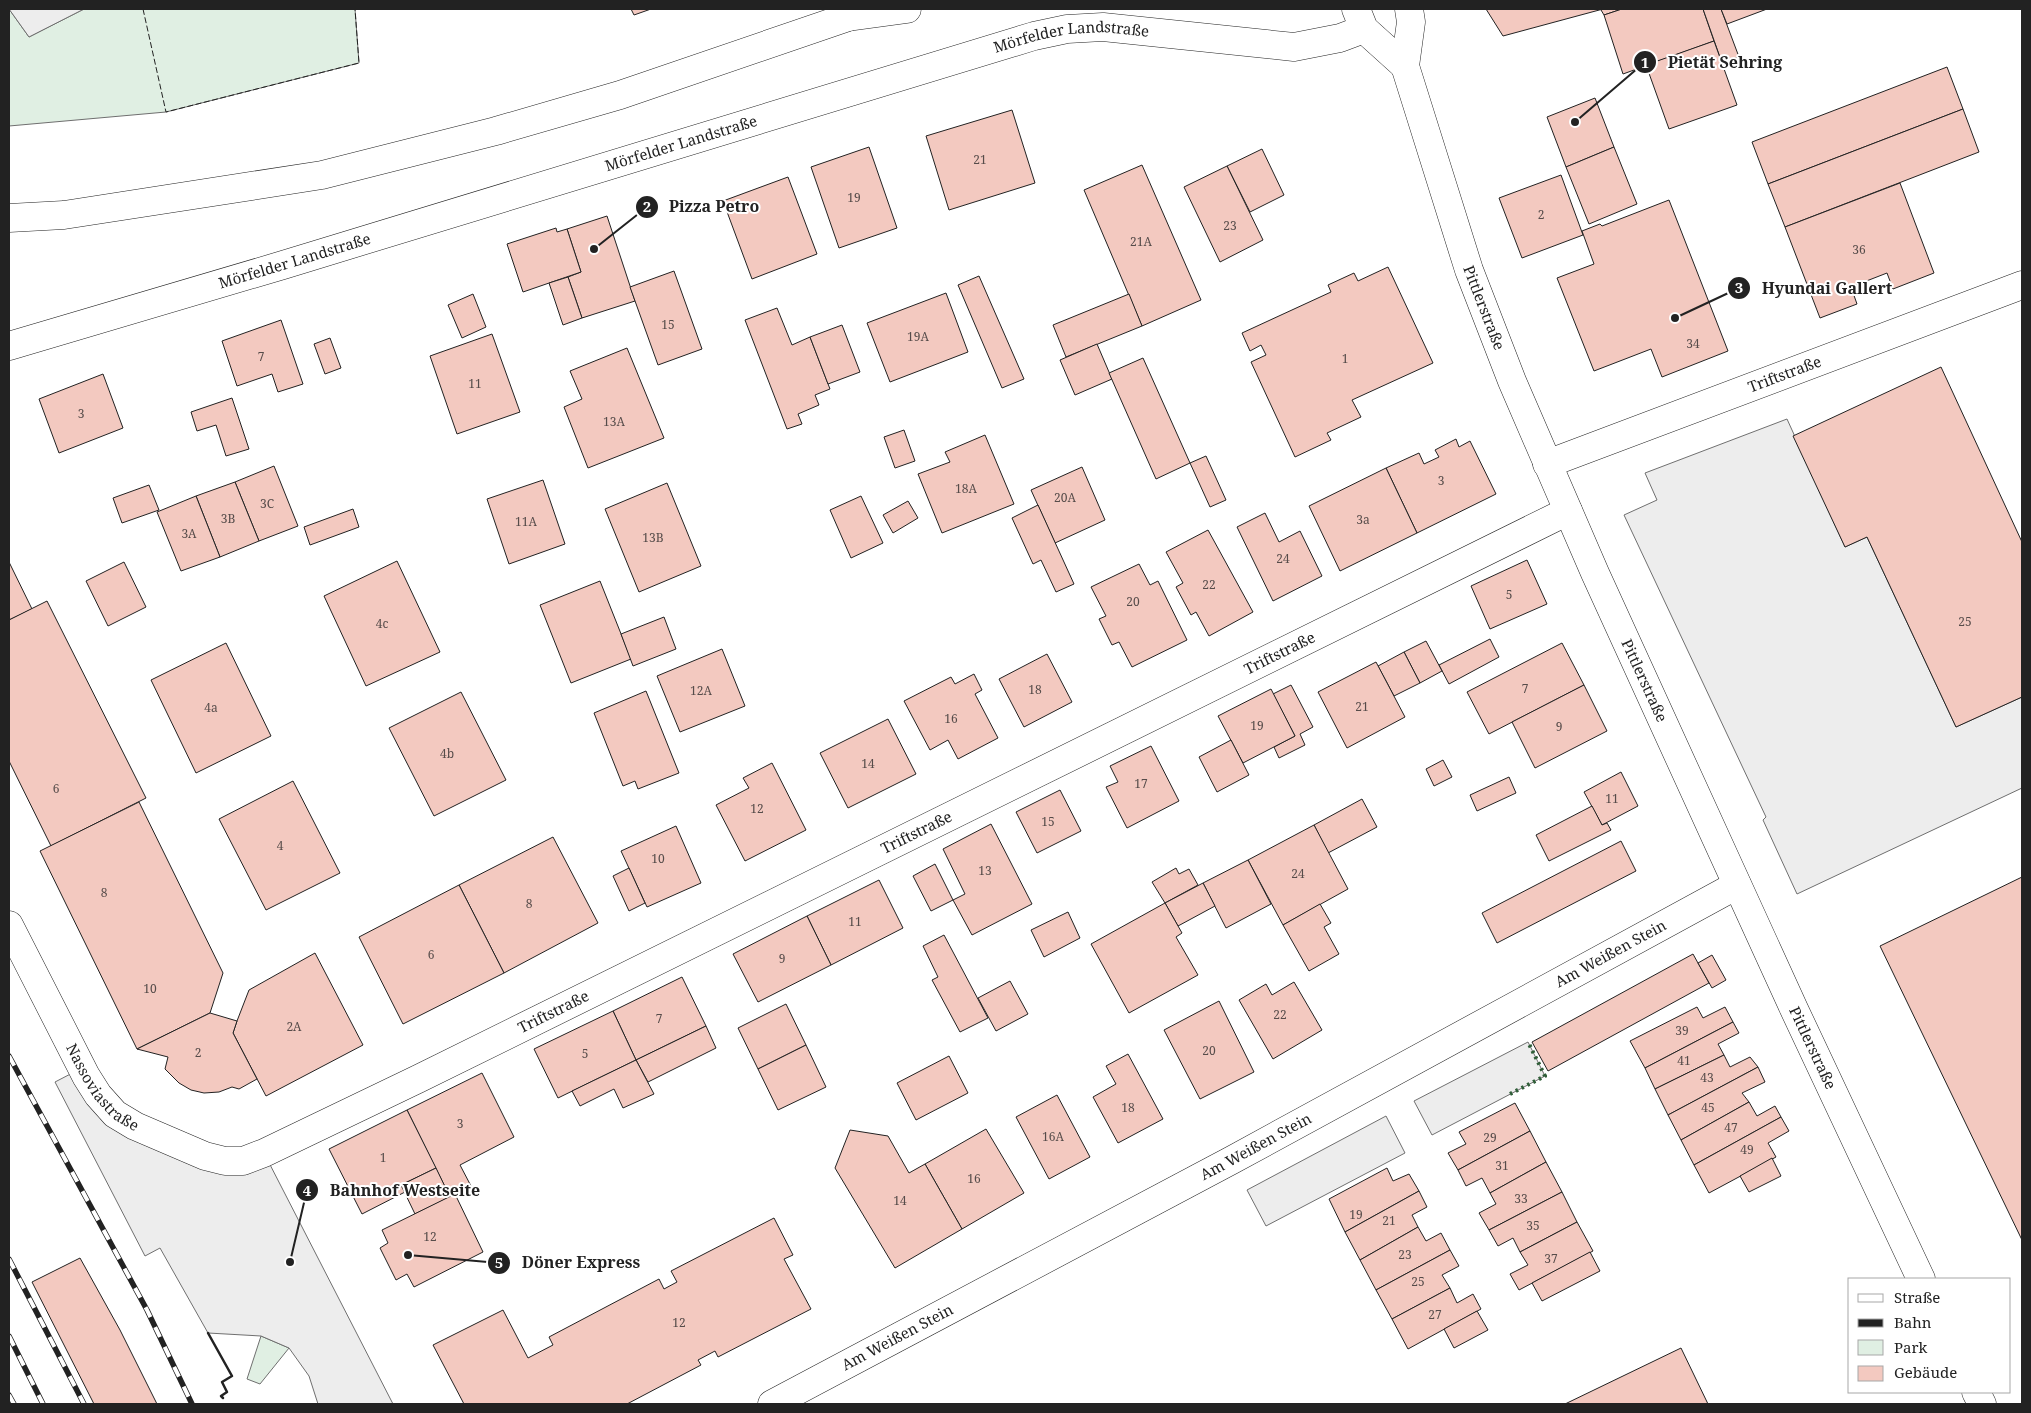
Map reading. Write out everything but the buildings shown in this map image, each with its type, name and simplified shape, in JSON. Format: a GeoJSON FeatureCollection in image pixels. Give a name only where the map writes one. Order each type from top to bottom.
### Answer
{"type":"FeatureCollection","features":[{"type":"Feature","properties":{"kind":"street"},"geometry":{"type":"LineString","coordinates":[[9,218],[64,215],[322,175],[496,131],[620,95],[855,13],[907,9]]}},
{"type":"Feature","properties":{"kind":"street","name":"Pittlerstraße"},"geometry":{"type":"LineString","coordinates":[[1409,9],[1411,22],[1405,66],[1469,270],[1512,380],[1568,511],[1737,885],[1921,1278]]}},
{"type":"Feature","properties":{"kind":"street"},"geometry":{"type":"LineString","coordinates":[[1360,19],[1405,66]]}},
{"type":"Feature","properties":{"kind":"street","name":"Mörfelder Landstraße"},"geometry":{"type":"LineString","coordinates":[[9,346],[283,265],[1034,36],[1066,29],[1102,28],[1294,47],[1327,42],[1360,19]]}},
{"type":"Feature","properties":{"kind":"street","name":"Triftstraße"},"geometry":{"type":"LineString","coordinates":[[1548,464],[2022,285]]}},
{"type":"Feature","properties":{"kind":"street","name":"Triftstraße"},"geometry":{"type":"LineString","coordinates":[[264,1153],[418,1079],[1568,511]]}},
{"type":"Feature","properties":{"kind":"street","name":"Am Weißen Stein"},"geometry":{"type":"LineString","coordinates":[[772,1404],[1232,1160],[1737,885]]}},
{"type":"Feature","properties":{"kind":"street","name":"Nassoviastraße"},"geometry":{"type":"LineString","coordinates":[[9,925],[86,1076],[98,1095],[115,1114],[135,1126],[205,1156],[243,1161],[264,1153]]}},
{"type":"Feature","properties":{"kind":"green space"},"geometry":{"type":"Polygon","coordinates":[[[9,9],[29,37],[84,9],[355,9],[359,63],[166,112],[9,126],[9,9]]]}},
{"type":"Feature","properties":{"kind":"green space"},"geometry":{"type":"Polygon","coordinates":[[[261,1336],[289,1348],[260,1384],[247,1379],[261,1336]]]}},
{"type":"Feature","properties":{"kind":"shaded area"},"geometry":{"type":"Polygon","coordinates":[[[9,9],[84,9],[29,37],[9,9]]]}},
{"type":"Feature","properties":{"kind":"shaded area"},"geometry":{"type":"Polygon","coordinates":[[[1787,419],[1845,547],[1867,537],[1956,727],[2022,697],[2022,788],[1797,894],[1763,820],[1766,817],[1624,515],[1657,500],[1645,473],[1787,419]]]}},
{"type":"Feature","properties":{"kind":"shaded area"},"geometry":{"type":"Polygon","coordinates":[[[1528,1042],[1545,1076],[1432,1135],[1414,1101],[1528,1042]]]}},
{"type":"Feature","properties":{"kind":"shaded area"},"geometry":{"type":"Polygon","coordinates":[[[82,1068],[98,1095],[205,1156],[264,1153],[393,1404],[318,1404],[309,1376],[289,1348],[261,1336],[208,1333],[160,1248],[145,1256],[55,1082],[82,1068]]]}},
{"type":"Feature","properties":{"kind":"shaded area"},"geometry":{"type":"Polygon","coordinates":[[[1386,1116],[1405,1153],[1266,1226],[1247,1190],[1386,1116]]]}},
{"type":"Feature","properties":{"kind":"railway"},"geometry":{"type":"LineString","coordinates":[[9,1056],[147,1310],[192,1404]]}},
{"type":"Feature","properties":{"kind":"railway"},"geometry":{"type":"LineString","coordinates":[[9,1259],[84,1404]]}},
{"type":"Feature","properties":{"kind":"railway"},"geometry":{"type":"LineString","coordinates":[[9,1336],[43,1404]]}},
{"type":"Feature","properties":{"kind":"railway"},"geometry":{"type":"LineString","coordinates":[[9,1395],[14,1404]]}},
{"type":"Feature","properties":{"kind":"hedge"},"geometry":{"type":"LineString","coordinates":[[1510,1094],[1545,1076],[1528,1042]]}},
{"type":"Feature","properties":{"kind":"fence"},"geometry":{"type":"LineString","coordinates":[[143,9],[166,112],[359,63],[355,9]]}},
{"type":"Feature","properties":{"kind":"wall"},"geometry":{"type":"LineString","coordinates":[[208,1333],[232,1376],[222,1382],[227,1392],[221,1396],[223,1398]]}},
{"type":"Feature","properties":{"kind":"place","name":"Pietät Sehring"},"geometry":{"type":"Point","coordinates":[1575,122]}},
{"type":"Feature","properties":{"kind":"place","name":"Pizza Petro"},"geometry":{"type":"Point","coordinates":[594,249]}},
{"type":"Feature","properties":{"kind":"place","name":"Hyundai Gallert"},"geometry":{"type":"Point","coordinates":[1675,318]}},
{"type":"Feature","properties":{"kind":"place","name":"Döner Express"},"geometry":{"type":"Point","coordinates":[408,1255]}},
{"type":"Feature","properties":{"kind":"place","name":"Bahnhof Westseite"},"geometry":{"type":"Point","coordinates":[290,1262]}}]}
